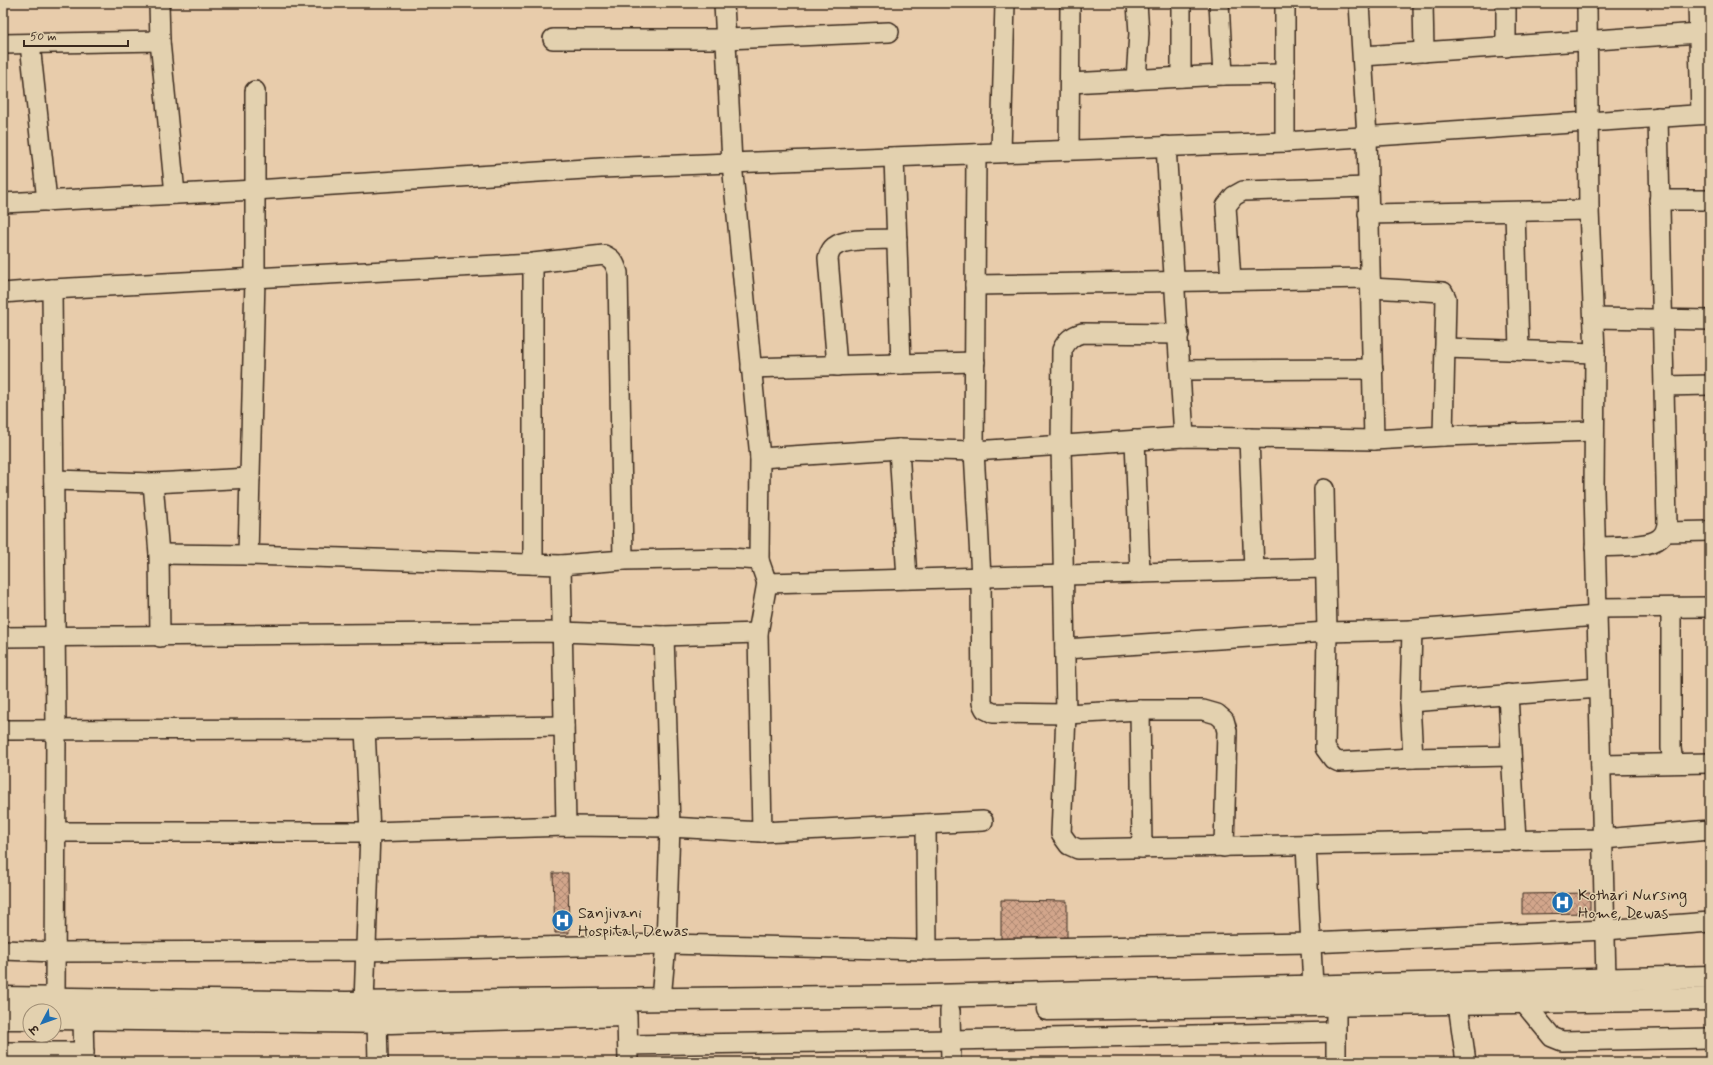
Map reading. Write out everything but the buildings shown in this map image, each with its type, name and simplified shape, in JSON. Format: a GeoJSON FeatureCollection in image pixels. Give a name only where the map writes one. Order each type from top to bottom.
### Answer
{"type":"FeatureCollection","features":[{"type":"Feature","properties":{"kind":"main road"},"geometry":{"type":"LineString","coordinates":[[62,1009],[364,1003],[1018,995],[1710,977]]}},
{"type":"Feature","properties":{"kind":"main road"},"geometry":{"type":"LineString","coordinates":[[3,998],[27,1003]]}},
{"type":"Feature","properties":{"kind":"main road"},"geometry":{"type":"LineString","coordinates":[[62,1012],[83,1019],[377,1022],[627,1014],[1336,1006],[1710,999]]}},
{"type":"Feature","properties":{"kind":"main road"},"geometry":{"type":"LineString","coordinates":[[3,1018],[22,1018]]}},
{"type":"Feature","properties":{"kind":"street"},"geometry":{"type":"LineString","coordinates":[[159,3],[160,41],[175,194]]}},
{"type":"Feature","properties":{"kind":"street"},"geometry":{"type":"LineString","coordinates":[[724,3],[732,163],[760,458],[759,560],[767,583],[758,633],[762,832]]}},
{"type":"Feature","properties":{"kind":"street"},"geometry":{"type":"LineString","coordinates":[[1001,152],[1005,3]]}},
{"type":"Feature","properties":{"kind":"street"},"geometry":{"type":"LineString","coordinates":[[1069,150],[1070,3]]}},
{"type":"Feature","properties":{"kind":"street"},"geometry":{"type":"LineString","coordinates":[[1136,80],[1139,32],[1137,3]]}},
{"type":"Feature","properties":{"kind":"street"},"geometry":{"type":"LineString","coordinates":[[1181,3],[1181,77]]}},
{"type":"Feature","properties":{"kind":"street"},"geometry":{"type":"LineString","coordinates":[[1219,3],[1223,75]]}},
{"type":"Feature","properties":{"kind":"street"},"geometry":{"type":"LineString","coordinates":[[1285,3],[1285,142]]}},
{"type":"Feature","properties":{"kind":"street"},"geometry":{"type":"LineString","coordinates":[[1359,3],[1367,136],[1374,440]]}},
{"type":"Feature","properties":{"kind":"street"},"geometry":{"type":"LineString","coordinates":[[1423,3],[1424,52]]}},
{"type":"Feature","properties":{"kind":"street"},"geometry":{"type":"LineString","coordinates":[[1506,3],[1506,47]]}},
{"type":"Feature","properties":{"kind":"street"},"geometry":{"type":"LineString","coordinates":[[1587,3],[1590,210],[1595,352],[1595,547],[1600,688],[1606,979]]}},
{"type":"Feature","properties":{"kind":"street"},"geometry":{"type":"LineString","coordinates":[[3,203],[255,190],[593,168],[1285,142],[1705,114],[1698,3]]}},
{"type":"Feature","properties":{"kind":"street"},"geometry":{"type":"LineString","coordinates":[[553,39],[726,39],[889,32]]}},
{"type":"Feature","properties":{"kind":"street"},"geometry":{"type":"LineString","coordinates":[[1363,56],[1699,34]]}},
{"type":"Feature","properties":{"kind":"street"},"geometry":{"type":"LineString","coordinates":[[3,44],[160,41]]}},
{"type":"Feature","properties":{"kind":"street"},"geometry":{"type":"LineString","coordinates":[[30,44],[47,201]]}},
{"type":"Feature","properties":{"kind":"street"},"geometry":{"type":"LineString","coordinates":[[1070,83],[1223,75],[1285,74]]}},
{"type":"Feature","properties":{"kind":"street"},"geometry":{"type":"LineString","coordinates":[[248,555],[255,279],[255,90]]}},
{"type":"Feature","properties":{"kind":"street"},"geometry":{"type":"LineString","coordinates":[[1595,547],[1650,542],[1659,539],[1666,532],[1658,117]]}},
{"type":"Feature","properties":{"kind":"street"},"geometry":{"type":"LineString","coordinates":[[1166,146],[1176,280],[1184,437]]}},
{"type":"Feature","properties":{"kind":"street"},"geometry":{"type":"LineString","coordinates":[[976,154],[974,451],[981,577],[982,704],[984,709],[993,713],[1066,714],[1140,710],[1203,710],[1217,714],[1224,720],[1226,731],[1224,847]]}},
{"type":"Feature","properties":{"kind":"street"},"geometry":{"type":"LineString","coordinates":[[894,157],[901,364]]}},
{"type":"Feature","properties":{"kind":"street"},"geometry":{"type":"LineString","coordinates":[[1231,280],[1226,206],[1234,196],[1242,191],[1368,187]]}},
{"type":"Feature","properties":{"kind":"street"},"geometry":{"type":"LineString","coordinates":[[1660,200],[1710,200]]}},
{"type":"Feature","properties":{"kind":"street"},"geometry":{"type":"LineString","coordinates":[[1368,214],[1590,210]]}},
{"type":"Feature","properties":{"kind":"street"},"geometry":{"type":"LineString","coordinates":[[1515,212],[1519,350]]}},
{"type":"Feature","properties":{"kind":"street"},"geometry":{"type":"LineString","coordinates":[[837,366],[828,258],[830,252],[834,247],[844,242],[896,239]]}},
{"type":"Feature","properties":{"kind":"street"},"geometry":{"type":"LineString","coordinates":[[3,293],[52,289],[533,264],[604,255],[611,258],[615,263],[618,273],[623,560]]}},
{"type":"Feature","properties":{"kind":"street"},"geometry":{"type":"LineString","coordinates":[[533,264],[533,564]]}},
{"type":"Feature","properties":{"kind":"street"},"geometry":{"type":"LineString","coordinates":[[975,285],[1231,280],[1370,283],[1443,292],[1446,298],[1443,436]]}},
{"type":"Feature","properties":{"kind":"street"},"geometry":{"type":"LineString","coordinates":[[52,289],[56,637],[55,1003]]}},
{"type":"Feature","properties":{"kind":"street"},"geometry":{"type":"LineString","coordinates":[[1594,318],[1710,320]]}},
{"type":"Feature","properties":{"kind":"street"},"geometry":{"type":"LineString","coordinates":[[1179,334],[1082,333],[1073,335],[1066,342],[1062,350],[1061,445],[1066,714],[1061,834],[1069,845],[1078,849],[1603,839],[1710,830]]}},
{"type":"Feature","properties":{"kind":"street"},"geometry":{"type":"LineString","coordinates":[[1445,348],[1595,352]]}},
{"type":"Feature","properties":{"kind":"street"},"geometry":{"type":"LineString","coordinates":[[751,368],[974,362]]}},
{"type":"Feature","properties":{"kind":"street"},"geometry":{"type":"LineString","coordinates":[[1181,370],[1373,369]]}},
{"type":"Feature","properties":{"kind":"street"},"geometry":{"type":"LineString","coordinates":[[1664,386],[1710,385]]}},
{"type":"Feature","properties":{"kind":"street"},"geometry":{"type":"LineString","coordinates":[[760,458],[899,449],[974,451],[1184,437],[1374,440],[1594,431]]}},
{"type":"Feature","properties":{"kind":"street"},"geometry":{"type":"LineString","coordinates":[[1249,438],[1254,570]]}},
{"type":"Feature","properties":{"kind":"street"},"geometry":{"type":"LineString","coordinates":[[1135,440],[1140,573]]}},
{"type":"Feature","properties":{"kind":"street"},"geometry":{"type":"LineString","coordinates":[[899,449],[907,579]]}},
{"type":"Feature","properties":{"kind":"street"},"geometry":{"type":"LineString","coordinates":[[54,480],[153,483],[250,478]]}},
{"type":"Feature","properties":{"kind":"street"},"geometry":{"type":"LineString","coordinates":[[153,483],[159,554],[160,637]]}},
{"type":"Feature","properties":{"kind":"street"},"geometry":{"type":"LineString","coordinates":[[1324,489],[1327,632],[1325,748],[1333,759],[1339,762],[1413,758],[1511,756]]}},
{"type":"Feature","properties":{"kind":"street"},"geometry":{"type":"LineString","coordinates":[[1666,532],[1710,531]]}},
{"type":"Feature","properties":{"kind":"street"},"geometry":{"type":"LineString","coordinates":[[159,554],[248,555],[561,565],[623,560],[730,558],[759,560]]}},
{"type":"Feature","properties":{"kind":"street"},"geometry":{"type":"LineString","coordinates":[[561,565],[566,826]]}},
{"type":"Feature","properties":{"kind":"street"},"geometry":{"type":"LineString","coordinates":[[767,583],[1325,568]]}},
{"type":"Feature","properties":{"kind":"street"},"geometry":{"type":"LineString","coordinates":[[1064,649],[1327,632],[1412,630],[1597,612],[1671,608],[1710,608]]}},
{"type":"Feature","properties":{"kind":"street"},"geometry":{"type":"LineString","coordinates":[[1671,608],[1671,748],[1673,763]]}},
{"type":"Feature","properties":{"kind":"street"},"geometry":{"type":"LineString","coordinates":[[1412,630],[1410,702],[1413,758]]}},
{"type":"Feature","properties":{"kind":"street"},"geometry":{"type":"LineString","coordinates":[[3,637],[160,637],[562,632],[664,636],[758,633]]}},
{"type":"Feature","properties":{"kind":"street"},"geometry":{"type":"LineString","coordinates":[[661,999],[666,944],[670,827],[664,636]]}},
{"type":"Feature","properties":{"kind":"street"},"geometry":{"type":"LineString","coordinates":[[1410,702],[1600,688]]}},
{"type":"Feature","properties":{"kind":"street"},"geometry":{"type":"LineString","coordinates":[[1508,694],[1516,840]]}},
{"type":"Feature","properties":{"kind":"street"},"geometry":{"type":"LineString","coordinates":[[1140,710],[1142,848]]}},
{"type":"Feature","properties":{"kind":"street"},"geometry":{"type":"LineString","coordinates":[[3,730],[366,730],[564,726]]}},
{"type":"Feature","properties":{"kind":"street"},"geometry":{"type":"LineString","coordinates":[[364,1003],[370,832],[366,730]]}},
{"type":"Feature","properties":{"kind":"street"},"geometry":{"type":"LineString","coordinates":[[1601,765],[1710,763]]}},
{"type":"Feature","properties":{"kind":"street"},"geometry":{"type":"LineString","coordinates":[[56,832],[370,832],[566,826],[670,827],[762,832],[983,821]]}},
{"type":"Feature","properties":{"kind":"street"},"geometry":{"type":"LineString","coordinates":[[926,824],[927,950]]}},
{"type":"Feature","properties":{"kind":"street"},"geometry":{"type":"LineString","coordinates":[[1306,845],[1313,987]]}},
{"type":"Feature","properties":{"kind":"street"},"geometry":{"type":"LineString","coordinates":[[3,950],[55,952],[366,951],[666,944],[927,950],[1310,943],[1605,930],[1710,922]]}},
{"type":"Feature","properties":{"kind":"street"},"geometry":{"type":"LineString","coordinates":[[1524,1003],[1552,1037],[1562,1041],[1710,1038]]}},
{"type":"Feature","properties":{"kind":"street"},"geometry":{"type":"LineString","coordinates":[[1458,1004],[1466,1062]]}},
{"type":"Feature","properties":{"kind":"street"},"geometry":{"type":"LineString","coordinates":[[1336,1006],[1336,1062]]}},
{"type":"Feature","properties":{"kind":"street"},"geometry":{"type":"LineString","coordinates":[[950,1011],[951,1062]]}},
{"type":"Feature","properties":{"kind":"street"},"geometry":{"type":"LineString","coordinates":[[627,1014],[628,1053],[951,1040],[1336,1032]]}},
{"type":"Feature","properties":{"kind":"street"},"geometry":{"type":"LineString","coordinates":[[3,1052],[84,1057],[83,1019]]}},
{"type":"Feature","properties":{"kind":"street"},"geometry":{"type":"LineString","coordinates":[[377,1022],[378,1062]]}},
{"type":"Feature","properties":{"kind":"place","name":"Kothari Nursing Home, Dewas"},"geometry":{"type":"Point","coordinates":[1563,903]}},
{"type":"Feature","properties":{"kind":"place","name":"Sanjivani Hospital, Dewas"},"geometry":{"type":"Point","coordinates":[563,921]}}]}
